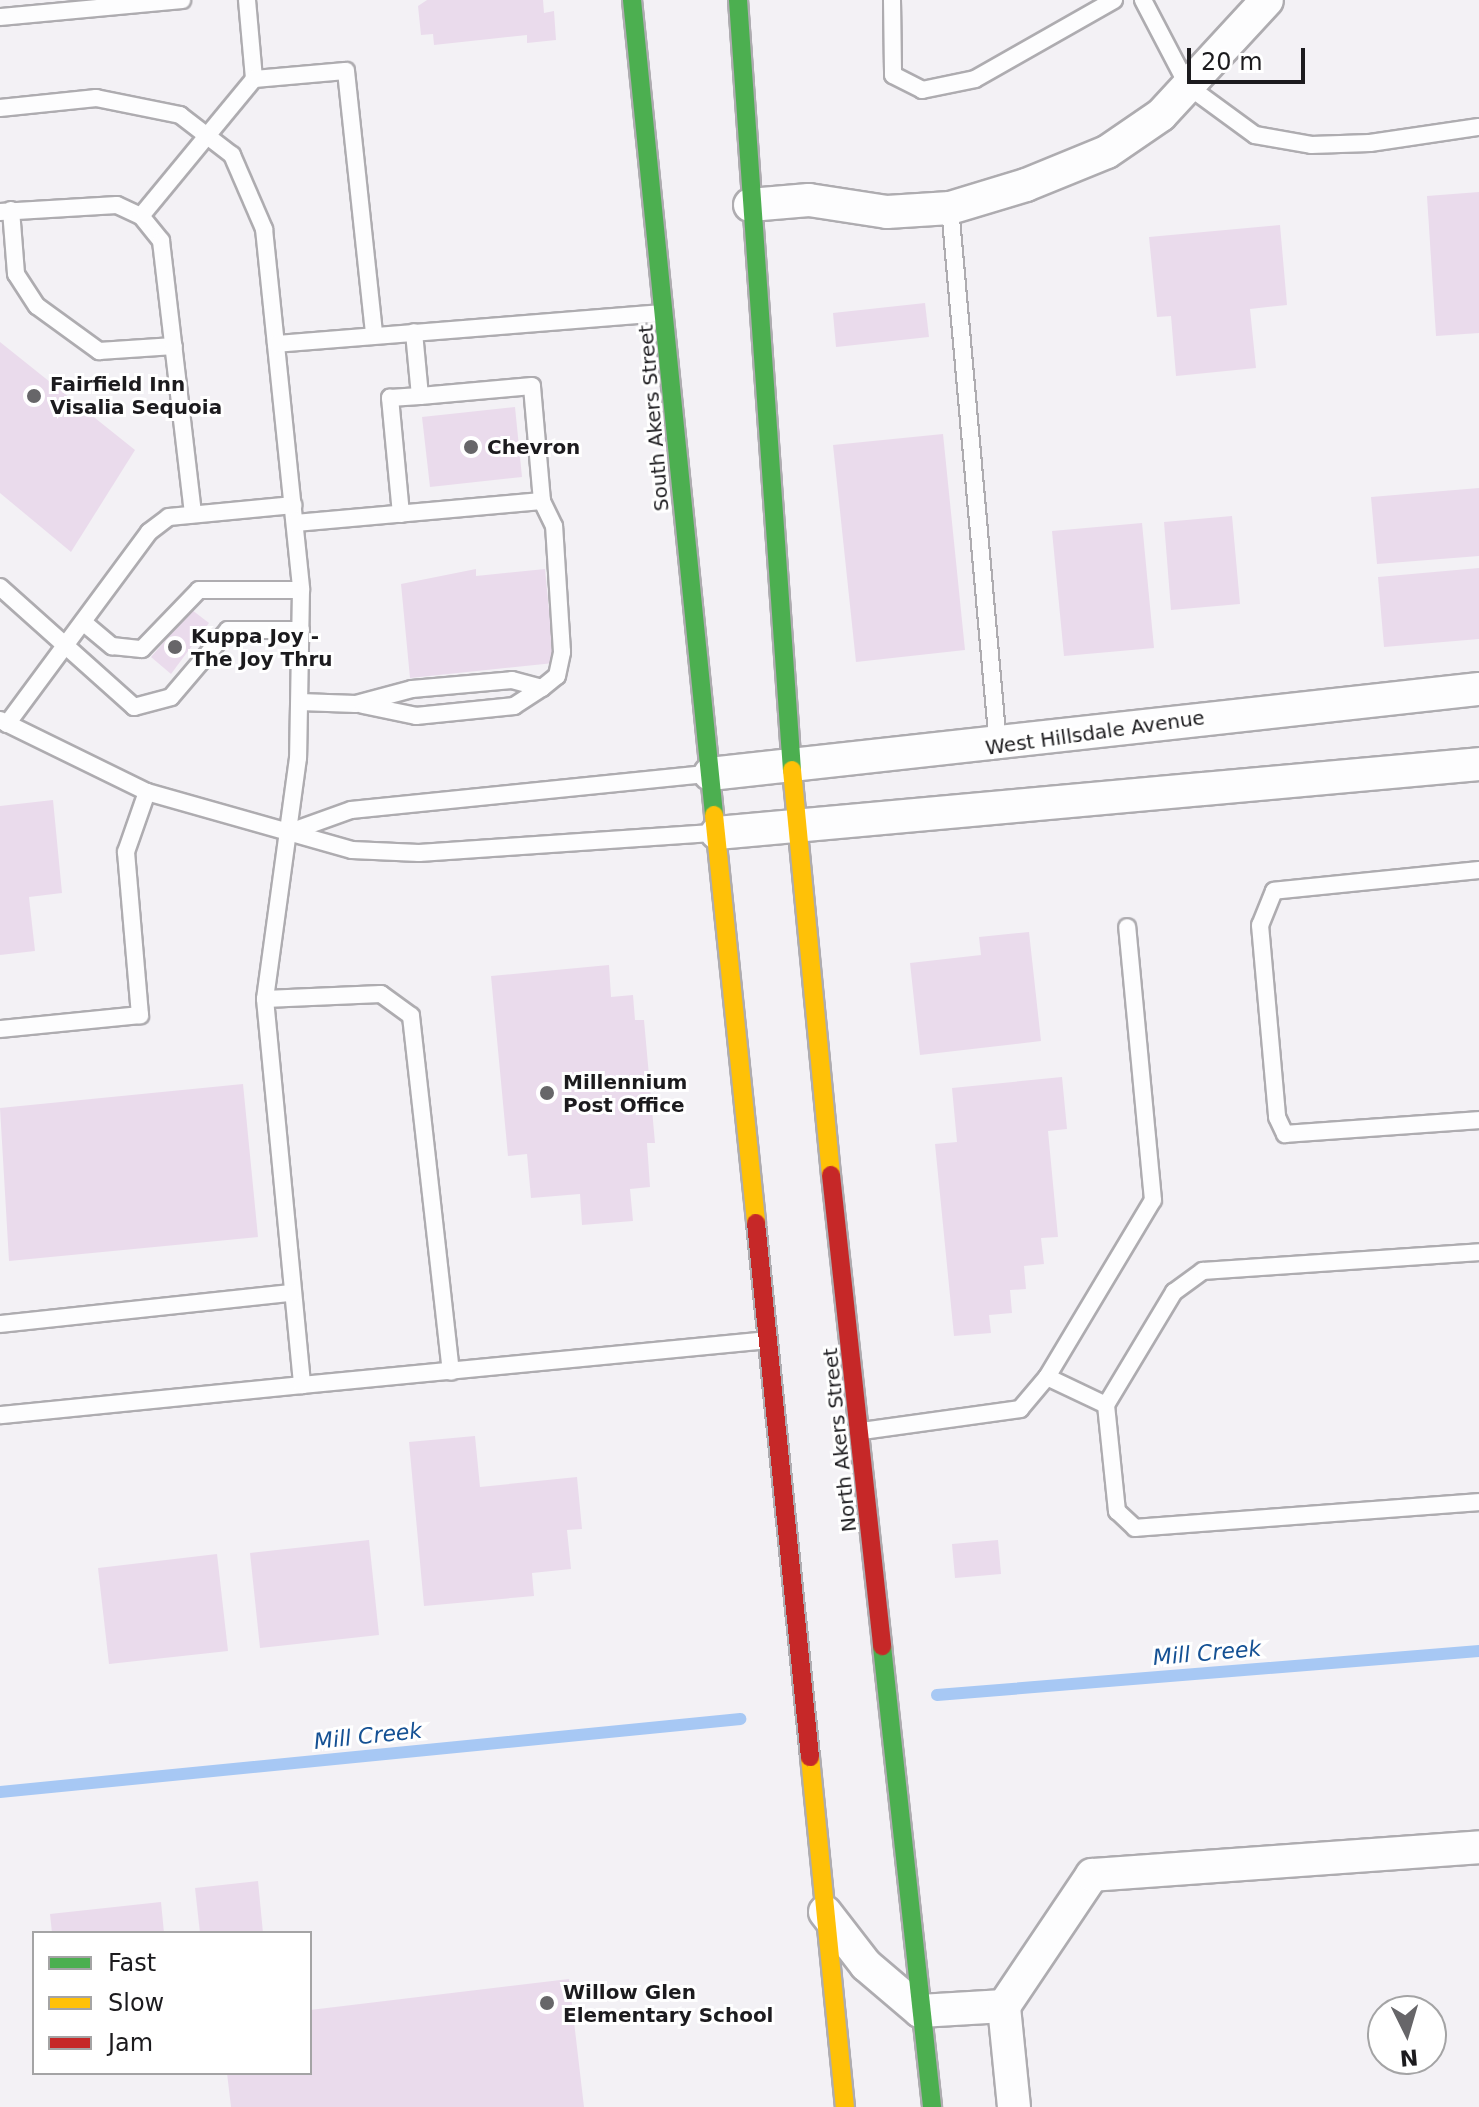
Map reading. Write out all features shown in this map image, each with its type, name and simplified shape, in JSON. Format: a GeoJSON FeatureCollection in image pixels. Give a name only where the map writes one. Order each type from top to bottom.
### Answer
{"type":"FeatureCollection","features":[{"type":"Feature","properties":{"kind":"main road","name":"South Akers Street"},"geometry":{"type":"LineString","coordinates":[[632,0],[717,833]]}},
{"type":"Feature","properties":{"kind":"main road"},"geometry":{"type":"LineString","coordinates":[[738,0],[790,767]]}},
{"type":"Feature","properties":{"kind":"main road","name":"North Akers Street"},"geometry":{"type":"LineString","coordinates":[[790,767],[932,2107]]}},
{"type":"Feature","properties":{"kind":"main road"},"geometry":{"type":"LineString","coordinates":[[717,833],[845,2107]]}},
{"type":"Feature","properties":{"kind":"street"},"geometry":{"type":"LineString","coordinates":[[750,205],[809,200],[887,212],[950,208],[1107,152],[1188,86],[1267,0]]}},
{"type":"Feature","properties":{"kind":"street","name":"West Hillsdale Avenue"},"geometry":{"type":"LineString","coordinates":[[710,774],[999,747],[1479,689]]}},
{"type":"Feature","properties":{"kind":"street"},"geometry":{"type":"LineString","coordinates":[[717,833],[1479,764]]}},
{"type":"Feature","properties":{"kind":"street"},"geometry":{"type":"LineString","coordinates":[[1014,2107],[1004,2006],[1092,1875],[1479,1847]]}},
{"type":"Feature","properties":{"kind":"street"},"geometry":{"type":"LineString","coordinates":[[825,1912],[866,1965],[920,2011],[1004,2006]]}},
{"type":"Feature","properties":{"kind":"lane"},"geometry":{"type":"LineString","coordinates":[[0,17],[182,0]]}},
{"type":"Feature","properties":{"kind":"lane"},"geometry":{"type":"LineString","coordinates":[[247,0],[254,79]]}},
{"type":"Feature","properties":{"kind":"lane"},"geometry":{"type":"LineString","coordinates":[[892,0],[893,75],[922,90],[975,79],[1114,0]]}},
{"type":"Feature","properties":{"kind":"lane"},"geometry":{"type":"LineString","coordinates":[[1143,0],[1188,86],[1255,135],[1311,145],[1479,127]]}},
{"type":"Feature","properties":{"kind":"lane"},"geometry":{"type":"LineString","coordinates":[[141,216],[254,79],[346,71],[374,335]]}},
{"type":"Feature","properties":{"kind":"lane"},"geometry":{"type":"LineString","coordinates":[[0,108],[122,99],[180,115],[209,132],[232,155],[258,207],[276,344],[301,590],[300,702],[287,833],[265,999],[302,1385]]}},
{"type":"Feature","properties":{"kind":"lane"},"geometry":{"type":"LineString","coordinates":[[174,346],[99,351],[37,306],[16,274],[6,211],[90,203],[141,216],[161,241],[174,346],[193,514]]}},
{"type":"Feature","properties":{"kind":"lane"},"geometry":{"type":"LineString","coordinates":[[950,208],[999,747]]}},
{"type":"Feature","properties":{"kind":"lane"},"geometry":{"type":"LineString","coordinates":[[276,344],[666,312]]}},
{"type":"Feature","properties":{"kind":"lane"},"geometry":{"type":"LineString","coordinates":[[414,332],[420,396]]}},
{"type":"Feature","properties":{"kind":"lane"},"geometry":{"type":"LineString","coordinates":[[300,702],[356,704],[416,716],[514,706],[557,676],[562,652],[554,526],[542,501],[532,386],[390,398],[401,514]]}},
{"type":"Feature","properties":{"kind":"lane"},"geometry":{"type":"LineString","coordinates":[[295,523],[542,501]]}},
{"type":"Feature","properties":{"kind":"lane"},"geometry":{"type":"LineString","coordinates":[[293,505],[169,517],[149,532],[83,622],[3,722],[147,792],[352,850],[419,853],[717,833]]}},
{"type":"Feature","properties":{"kind":"lane"},"geometry":{"type":"LineString","coordinates":[[0,587],[65,641],[134,707],[171,697],[228,630],[301,630]]}},
{"type":"Feature","properties":{"kind":"lane"},"geometry":{"type":"LineString","coordinates":[[83,622],[112,646],[142,649],[199,590],[301,590]]}},
{"type":"Feature","properties":{"kind":"lane"},"geometry":{"type":"LineString","coordinates":[[356,704],[412,689],[512,680],[542,688]]}},
{"type":"Feature","properties":{"kind":"lane"},"geometry":{"type":"LineString","coordinates":[[287,833],[351,810],[710,774]]}},
{"type":"Feature","properties":{"kind":"lane"},"geometry":{"type":"LineString","coordinates":[[0,1029],[140,1015],[126,852],[147,792]]}},
{"type":"Feature","properties":{"kind":"lane"},"geometry":{"type":"LineString","coordinates":[[1479,870],[1274,891],[1260,925],[1277,1117],[1285,1134],[1479,1120]]}},
{"type":"Feature","properties":{"kind":"lane"},"geometry":{"type":"LineString","coordinates":[[861,1432],[1020,1409],[1047,1377],[1153,1200],[1127,927]]}},
{"type":"Feature","properties":{"kind":"lane"},"geometry":{"type":"LineString","coordinates":[[265,999],[381,994],[411,1016],[451,1372]]}},
{"type":"Feature","properties":{"kind":"lane"},"geometry":{"type":"LineString","coordinates":[[1479,1252],[1203,1271],[1174,1292],[1106,1405],[1117,1511],[1135,1528],[1479,1502]]}},
{"type":"Feature","properties":{"kind":"lane"},"geometry":{"type":"LineString","coordinates":[[0,1324],[292,1293]]}},
{"type":"Feature","properties":{"kind":"lane"},"geometry":{"type":"LineString","coordinates":[[0,1415],[769,1339]]}},
{"type":"Feature","properties":{"kind":"lane"},"geometry":{"type":"LineString","coordinates":[[1047,1377],[1106,1405]]}},
{"type":"Feature","properties":{"kind":"building"},"geometry":{"type":"Polygon","coordinates":[[[427,0],[543,0],[544,13],[554,11],[556,40],[527,43],[527,35],[434,45],[433,34],[421,35],[418,6],[427,0]]]}},
{"type":"Feature","properties":{"kind":"building"},"geometry":{"type":"Polygon","coordinates":[[[1479,192],[1479,333],[1436,336],[1427,196],[1479,192]]]}},
{"type":"Feature","properties":{"kind":"building"},"geometry":{"type":"Polygon","coordinates":[[[1280,225],[1287,305],[1250,309],[1256,368],[1176,376],[1171,316],[1157,317],[1149,237],[1280,225]]]}},
{"type":"Feature","properties":{"kind":"building"},"geometry":{"type":"Polygon","coordinates":[[[925,303],[929,337],[836,347],[833,313],[925,303]]]}},
{"type":"Feature","properties":{"kind":"building","name":"Fairfield Inn Visalia Sequoia"},"geometry":{"type":"Polygon","coordinates":[[[0,342],[135,450],[71,552],[0,493],[0,342]]]}},
{"type":"Feature","properties":{"kind":"building"},"geometry":{"type":"Polygon","coordinates":[[[515,407],[522,477],[430,487],[422,417],[515,407]]]}},
{"type":"Feature","properties":{"kind":"building"},"geometry":{"type":"Polygon","coordinates":[[[943,434],[965,650],[856,662],[833,445],[943,434]]]}},
{"type":"Feature","properties":{"kind":"building"},"geometry":{"type":"Polygon","coordinates":[[[1479,488],[1479,556],[1377,564],[1371,497],[1479,488]]]}},
{"type":"Feature","properties":{"kind":"building"},"geometry":{"type":"Polygon","coordinates":[[[1232,516],[1240,604],[1171,610],[1164,522],[1232,516]]]}},
{"type":"Feature","properties":{"kind":"building"},"geometry":{"type":"Polygon","coordinates":[[[1142,523],[1154,648],[1064,656],[1052,531],[1142,523]]]}},
{"type":"Feature","properties":{"kind":"building"},"geometry":{"type":"Polygon","coordinates":[[[1479,568],[1479,639],[1384,647],[1378,577],[1479,568]]]}},
{"type":"Feature","properties":{"kind":"building"},"geometry":{"type":"Polygon","coordinates":[[[476,569],[476,576],[545,569],[554,663],[410,678],[401,584],[476,569]]]}},
{"type":"Feature","properties":{"kind":"building","name":"Kuppa Joy - The Joy Thru"},"geometry":{"type":"Polygon","coordinates":[[[192,610],[209,623],[171,674],[151,657],[192,610]]]}},
{"type":"Feature","properties":{"kind":"building"},"geometry":{"type":"Polygon","coordinates":[[[53,800],[62,893],[29,897],[35,951],[0,955],[0,806],[53,800]]]}},
{"type":"Feature","properties":{"kind":"building"},"geometry":{"type":"Polygon","coordinates":[[[1029,932],[1041,1041],[920,1055],[910,963],[981,955],[979,937],[1029,932]]]}},
{"type":"Feature","properties":{"kind":"building"},"geometry":{"type":"Polygon","coordinates":[[[609,965],[611,997],[633,995],[635,1020],[644,1020],[655,1143],[647,1143],[650,1187],[630,1189],[633,1221],[582,1225],[580,1194],[531,1198],[527,1154],[508,1156],[491,976],[609,965]]]}},
{"type":"Feature","properties":{"kind":"building"},"geometry":{"type":"Polygon","coordinates":[[[1062,1077],[1067,1129],[1048,1131],[1058,1237],[1041,1238],[1044,1264],[1024,1266],[1026,1289],[1010,1290],[1012,1313],[989,1315],[991,1333],[954,1336],[935,1144],[957,1142],[952,1088],[1062,1077]]]}},
{"type":"Feature","properties":{"kind":"building"},"geometry":{"type":"Polygon","coordinates":[[[243,1084],[258,1237],[9,1261],[0,1108],[243,1084]]]}},
{"type":"Feature","properties":{"kind":"building"},"geometry":{"type":"Polygon","coordinates":[[[475,1436],[480,1487],[577,1477],[582,1529],[567,1530],[571,1569],[532,1573],[534,1596],[424,1606],[409,1442],[475,1436]]]}},
{"type":"Feature","properties":{"kind":"building"},"geometry":{"type":"Polygon","coordinates":[[[369,1540],[379,1635],[260,1648],[250,1553],[369,1540]]]}},
{"type":"Feature","properties":{"kind":"building"},"geometry":{"type":"Polygon","coordinates":[[[998,1540],[1001,1574],[955,1578],[952,1544],[998,1540]]]}},
{"type":"Feature","properties":{"kind":"building"},"geometry":{"type":"Polygon","coordinates":[[[217,1554],[228,1651],[109,1664],[98,1568],[217,1554]]]}},
{"type":"Feature","properties":{"kind":"building"},"geometry":{"type":"Polygon","coordinates":[[[258,1881],[263,1931],[200,1931],[195,1888],[258,1881]]]}},
{"type":"Feature","properties":{"kind":"building"},"geometry":{"type":"Polygon","coordinates":[[[161,1902],[164,1931],[52,1931],[50,1914],[161,1902]]]}},
{"type":"Feature","properties":{"kind":"building"},"geometry":{"type":"Polygon","coordinates":[[[569,1979],[584,2107],[231,2107],[227,2075],[312,2075],[312,2010],[569,1979]]]}},
{"type":"Feature","properties":{"kind":"waterway","name":"Mill Creek"},"geometry":{"type":"LineString","coordinates":[[937,1695],[1479,1651]]}},
{"type":"Feature","properties":{"kind":"waterway","name":"Mill Creek"},"geometry":{"type":"LineString","coordinates":[[0,1792],[740,1719]]}},
{"type":"Feature","properties":{"kind":"traffic: fast"},"geometry":{"type":"LineString","coordinates":[[632,0],[714,815]]}},
{"type":"Feature","properties":{"kind":"traffic: fast"},"geometry":{"type":"LineString","coordinates":[[738,0],[792,770]]}},
{"type":"Feature","properties":{"kind":"traffic: fast"},"geometry":{"type":"LineString","coordinates":[[882,1646],[932,2107]]}},
{"type":"Feature","properties":{"kind":"traffic: slow"},"geometry":{"type":"LineString","coordinates":[[792,770],[831,1175]]}},
{"type":"Feature","properties":{"kind":"traffic: slow"},"geometry":{"type":"LineString","coordinates":[[714,815],[756,1223]]}},
{"type":"Feature","properties":{"kind":"traffic: slow"},"geometry":{"type":"LineString","coordinates":[[810,1757],[845,2107]]}},
{"type":"Feature","properties":{"kind":"traffic: jam"},"geometry":{"type":"LineString","coordinates":[[831,1175],[882,1646]]}},
{"type":"Feature","properties":{"kind":"traffic: jam"},"geometry":{"type":"LineString","coordinates":[[756,1223],[810,1757]]}},
{"type":"Feature","properties":{"kind":"place","name":"Fairfield Inn Visalia Sequoia"},"geometry":{"type":"Point","coordinates":[34,396]}},
{"type":"Feature","properties":{"kind":"place","name":"Chevron"},"geometry":{"type":"Point","coordinates":[471,447]}},
{"type":"Feature","properties":{"kind":"place","name":"Kuppa Joy - The Joy Thru"},"geometry":{"type":"Point","coordinates":[175,647]}},
{"type":"Feature","properties":{"kind":"place","name":"Millennium Post Office"},"geometry":{"type":"Point","coordinates":[547,1093]}},
{"type":"Feature","properties":{"kind":"place","name":"Willow Glen Elementary School"},"geometry":{"type":"Point","coordinates":[547,2003]}}]}
